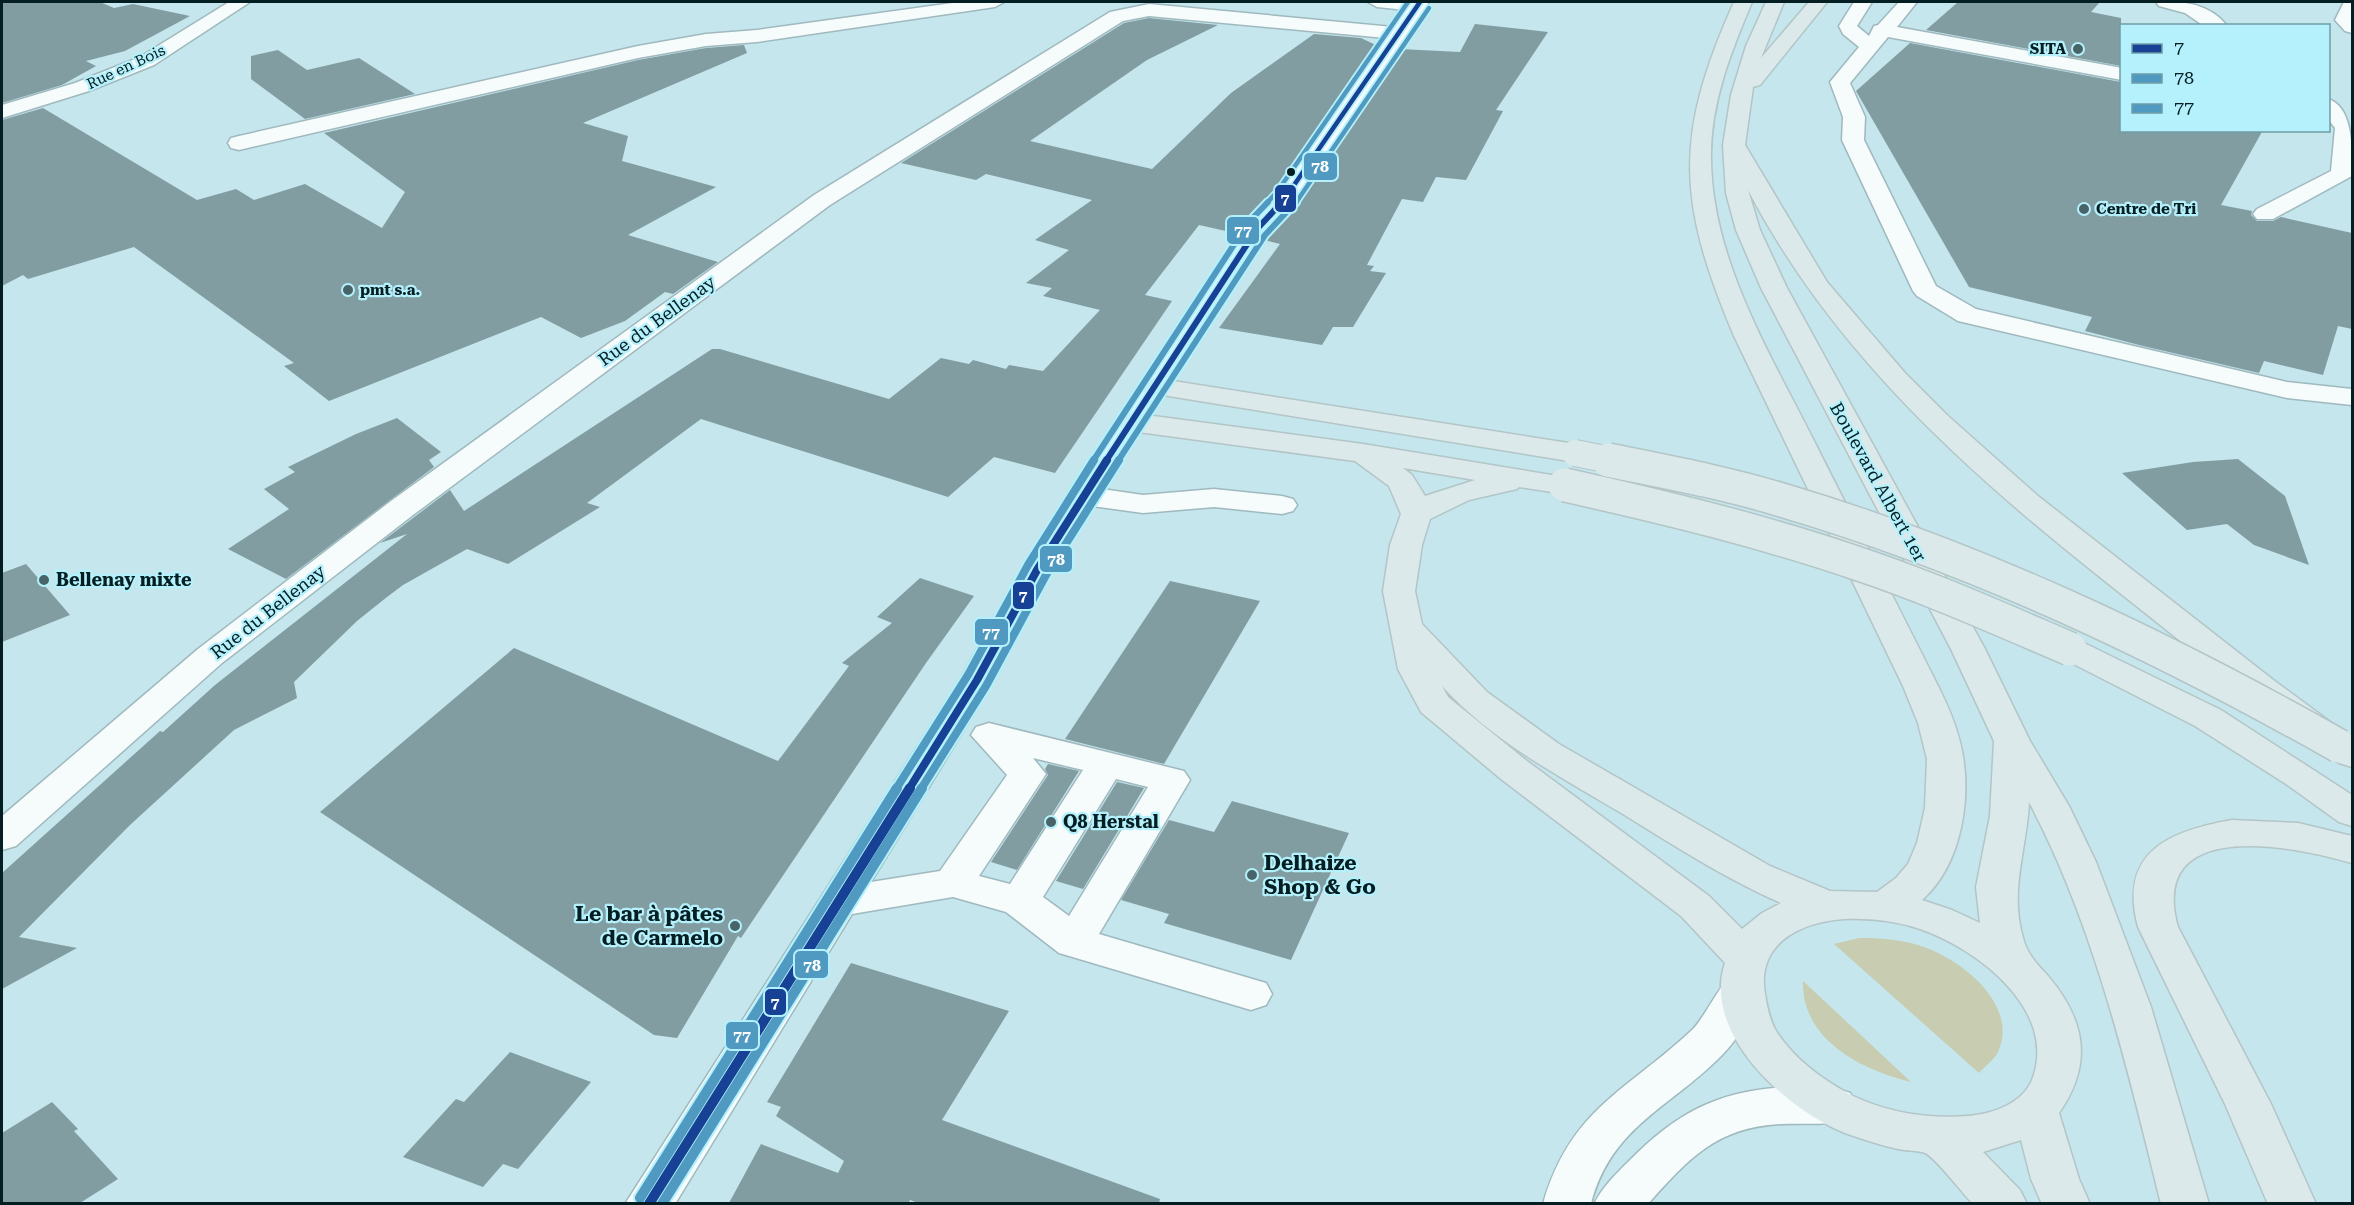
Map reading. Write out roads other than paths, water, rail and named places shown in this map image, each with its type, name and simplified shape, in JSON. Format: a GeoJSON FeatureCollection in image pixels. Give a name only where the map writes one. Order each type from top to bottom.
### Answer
{"type":"FeatureCollection","features":[{"type":"Feature","properties":{"kind":"main road","name":"Boulevard Albert 1er"},"geometry":{"type":"LineString","coordinates":[[1775,2],[1743,91],[1736,144],[1737,193],[1744,219],[1764,266],[1804,346],[1968,649],[2012,741],[2009,816],[1996,887],[2002,938],[2014,966]]}},
{"type":"Feature","properties":{"kind":"main road"},"geometry":{"type":"LineString","coordinates":[[1743,91],[1766,68],[1788,36],[1818,2]]}},
{"type":"Feature","properties":{"kind":"main road"},"geometry":{"type":"LineString","coordinates":[[1740,4],[1712,77],[1700,157],[1702,189],[1715,259],[1762,368],[1919,685],[1944,756],[1946,787],[1943,822],[1937,840],[1915,884],[1886,906]]}},
{"type":"Feature","properties":{"kind":"main road"},"geometry":{"type":"LineString","coordinates":[[1736,144],[1808,273],[1870,352],[1952,435],[2099,562],[2346,751]]}},
{"type":"Feature","properties":{"kind":"main road"},"geometry":{"type":"LineString","coordinates":[[1154,386],[1575,453],[1781,500],[1848,520],[1997,575],[2084,612],[2173,655],[2346,751]]}},
{"type":"Feature","properties":{"kind":"main road"},"geometry":{"type":"LineString","coordinates":[[1131,422],[1363,453],[1565,485],[1704,517],[1831,554],[1963,603],[2070,649],[2208,718],[2299,775],[2352,813]]}},
{"type":"Feature","properties":{"kind":"main road"},"geometry":{"type":"LineString","coordinates":[[1363,453],[1401,481],[1411,498],[1416,514],[1406,545],[1399,591],[1415,669],[1434,704],[1514,770],[1695,906],[1744,975]]}},
{"type":"Feature","properties":{"kind":"main road"},"geometry":{"type":"LineString","coordinates":[[1416,514],[1435,501],[1459,492],[1532,479]]}},
{"type":"Feature","properties":{"kind":"main road"},"geometry":{"type":"LineString","coordinates":[[1407,627],[1474,700],[1538,746],[1756,876],[1824,905]]}},
{"type":"Feature","properties":{"kind":"main road"},"geometry":{"type":"LineString","coordinates":[[2012,741],[2054,816],[2099,923],[2135,1027],[2185,1203]]}},
{"type":"Feature","properties":{"kind":"main road"},"geometry":{"type":"LineString","coordinates":[[2292,1203],[2248,1104],[2163,938],[2152,900],[2158,876],[2166,859],[2186,845],[2209,836],[2264,831],[2297,835],[2352,849]]}},
{"type":"Feature","properties":{"kind":"main road","name":"Boulevard Albert 1er"},"geometry":{"type":"LineString","coordinates":[[1824,905],[1886,906],[1918,913],[1958,928],[1994,950],[2014,966],[2044,1002],[2059,1041],[2061,1061],[2057,1079],[2035,1109],[2012,1124],[1984,1134],[1939,1136],[1888,1128],[1834,1106],[1790,1076],[1773,1059],[1751,1024],[1744,975],[1763,934],[1775,924],[1798,912],[1824,905]]}},
{"type":"Feature","properties":{"kind":"main road"},"geometry":{"type":"LineString","coordinates":[[2035,1109],[2055,1179],[2066,1203]]}},
{"type":"Feature","properties":{"kind":"main road"},"geometry":{"type":"LineString","coordinates":[[1939,1136],[2003,1203]]}},
{"type":"Feature","properties":{"kind":"street","name":"Rue en Bois"},"geometry":{"type":"LineString","coordinates":[[2,112],[82,87],[147,61],[241,2]]}},
{"type":"Feature","properties":{"kind":"street"},"geometry":{"type":"LineString","coordinates":[[239,143],[638,52],[706,39],[757,36],[995,2]]}},
{"type":"Feature","properties":{"kind":"street"},"geometry":{"type":"LineString","coordinates":[[1377,2],[1419,3]]}},
{"type":"Feature","properties":{"kind":"street"},"geometry":{"type":"LineString","coordinates":[[1863,2],[1848,26],[1850,30],[1875,37],[2120,74]]}},
{"type":"Feature","properties":{"kind":"street"},"geometry":{"type":"LineString","coordinates":[[1908,2],[1875,37],[1840,82],[1854,117],[1853,140],[1926,291],[1967,315],[2286,390],[2352,397]]}},
{"type":"Feature","properties":{"kind":"street"},"geometry":{"type":"LineString","coordinates":[[2165,2],[2192,9],[2215,24]]}},
{"type":"Feature","properties":{"kind":"street"},"geometry":{"type":"LineString","coordinates":[[649,1203],[948,725],[1083,496],[1257,229],[1285,199],[1419,3]]}},
{"type":"Feature","properties":{"kind":"street"},"geometry":{"type":"LineString","coordinates":[[2352,3],[2344,20],[2352,27]]}},
{"type":"Feature","properties":{"kind":"street","name":"Rue du Bellenay"},"geometry":{"type":"LineString","coordinates":[[2,837],[210,656],[402,508],[822,200],[1118,16],[1149,10],[1398,33]]}},
{"type":"Feature","properties":{"kind":"street"},"geometry":{"type":"LineString","coordinates":[[2265,214],[2314,187],[2347,182],[2346,127],[2330,107]]}},
{"type":"Feature","properties":{"kind":"street"},"geometry":{"type":"LineString","coordinates":[[1083,496],[1143,504],[1214,498],[1282,505]]}},
{"type":"Feature","properties":{"kind":"street"},"geometry":{"type":"LineString","coordinates":[[948,725],[1171,780],[1074,942]]}},
{"type":"Feature","properties":{"kind":"street"},"geometry":{"type":"LineString","coordinates":[[954,883],[1027,774],[993,736]]}},
{"type":"Feature","properties":{"kind":"street"},"geometry":{"type":"LineString","coordinates":[[1020,901],[1106,764]]}},
{"type":"Feature","properties":{"kind":"street"},"geometry":{"type":"LineString","coordinates":[[837,903],[954,883],[1020,901],[1074,942],[1251,994]]}},
{"type":"Feature","properties":{"kind":"street"},"geometry":{"type":"LineString","coordinates":[[1567,1203],[1569,1191],[1578,1170],[1600,1136],[1630,1105],[1703,1046],[1724,1023],[1744,975]]}},
{"type":"Feature","properties":{"kind":"street"},"geometry":{"type":"LineString","coordinates":[[1618,1203],[1677,1144],[1712,1121],[1754,1108],[1787,1105],[1834,1106]]}},
{"type":"Feature","properties":{"kind":"place","name":"SITA"},"geometry":{"type":"Point","coordinates":[2078,49]}},
{"type":"Feature","properties":{"kind":"place","name":"Centre de Tri"},"geometry":{"type":"Point","coordinates":[2084,209]}},
{"type":"Feature","properties":{"kind":"place","name":"pmt s.a."},"geometry":{"type":"Point","coordinates":[348,290]}},
{"type":"Feature","properties":{"kind":"place","name":"Bellenay mixte"},"geometry":{"type":"Point","coordinates":[44,580]}},
{"type":"Feature","properties":{"kind":"place","name":"Q8 Herstal"},"geometry":{"type":"Point","coordinates":[1051,822]}},
{"type":"Feature","properties":{"kind":"place","name":"Delhaize Shop & Go"},"geometry":{"type":"Point","coordinates":[1252,875]}},
{"type":"Feature","properties":{"kind":"place","name":"Le bar à pâtes de Carmelo"},"geometry":{"type":"Point","coordinates":[735,926]}}]}
